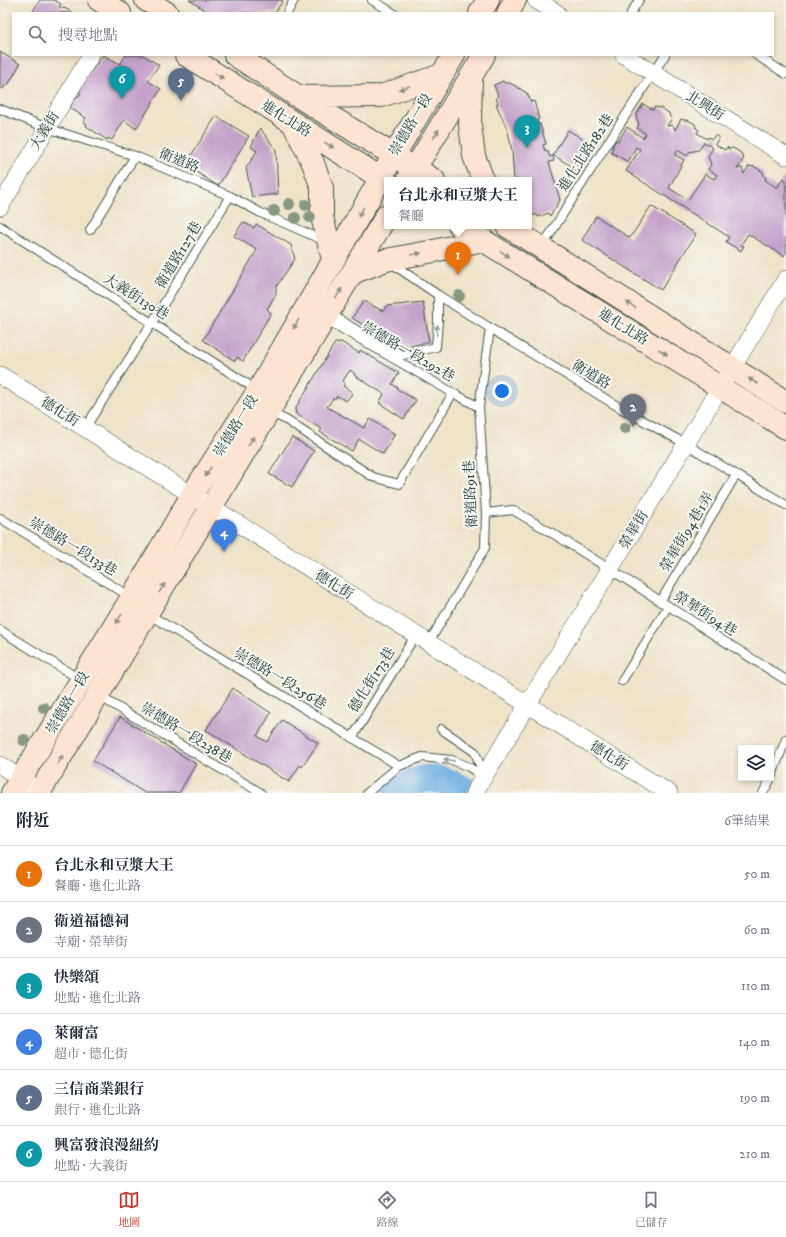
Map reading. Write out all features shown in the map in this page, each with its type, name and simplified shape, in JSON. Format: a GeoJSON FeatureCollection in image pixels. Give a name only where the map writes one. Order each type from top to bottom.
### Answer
{"type":"FeatureCollection","features":[{"type":"Feature","properties":{"kind":"main road"},"geometry":{"type":"LineString","coordinates":[[99,0],[117,12]]}},
{"type":"Feature","properties":{"kind":"main road"},"geometry":{"type":"LineString","coordinates":[[146,0],[165,12]]}},
{"type":"Feature","properties":{"kind":"main road"},"geometry":{"type":"LineString","coordinates":[[481,12],[488,0]]}},
{"type":"Feature","properties":{"kind":"main road"},"geometry":{"type":"LineString","coordinates":[[509,12],[515,0]]}},
{"type":"Feature","properties":{"kind":"main road","name":"進化北路"},"geometry":{"type":"LineString","coordinates":[[188,56],[384,180]]}},
{"type":"Feature","properties":{"kind":"main road","name":"進化北路"},"geometry":{"type":"LineString","coordinates":[[237,56],[256,64],[299,97],[394,155],[411,174],[422,177]]}},
{"type":"Feature","properties":{"kind":"main road","name":"崇德路一段"},"geometry":{"type":"LineString","coordinates":[[385,177],[394,155],[453,56]]}},
{"type":"Feature","properties":{"kind":"main road","name":"崇德路一段"},"geometry":{"type":"LineString","coordinates":[[411,174],[483,56]]}},
{"type":"Feature","properties":{"kind":"main road"},"geometry":{"type":"LineString","coordinates":[[299,97],[381,96],[441,75]]}},
{"type":"Feature","properties":{"kind":"main road"},"geometry":{"type":"LineString","coordinates":[[471,78],[470,125],[474,156],[481,177]]}},
{"type":"Feature","properties":{"kind":"main road"},"geometry":{"type":"LineString","coordinates":[[293,123],[313,163],[322,188],[322,216],[333,259]]}},
{"type":"Feature","properties":{"kind":"main road","name":"崇德路一段"},"geometry":{"type":"LineString","coordinates":[[16,786],[132,597],[192,495],[258,391],[333,259],[384,180]]}},
{"type":"Feature","properties":{"kind":"main road","name":"崇德路一段"},"geometry":{"type":"LineString","coordinates":[[40,792],[384,220]]}},
{"type":"Feature","properties":{"kind":"main road","name":"進化北路"},"geometry":{"type":"LineString","coordinates":[[465,229],[786,428]]}},
{"type":"Feature","properties":{"kind":"main road","name":"進化北路"},"geometry":{"type":"LineString","coordinates":[[512,229],[786,402]]}},
{"type":"Feature","properties":{"kind":"main road"},"geometry":{"type":"LineString","coordinates":[[352,273],[386,260],[483,240]]}},
{"type":"Feature","properties":{"kind":"street"},"geometry":{"type":"LineString","coordinates":[[536,0],[555,12]]}},
{"type":"Feature","properties":{"kind":"street","name":"大義街"},"geometry":{"type":"LineString","coordinates":[[0,207],[90,56]]}},
{"type":"Feature","properties":{"kind":"street","name":"北興街"},"geometry":{"type":"LineString","coordinates":[[626,56],[786,156]]}},
{"type":"Feature","properties":{"kind":"street","name":"榮華街"},"geometry":{"type":"LineString","coordinates":[[480,784],[720,387],[781,297],[786,278]]}},
{"type":"Feature","properties":{"kind":"street","name":"德化街"},"geometry":{"type":"LineString","coordinates":[[0,375],[421,640],[669,793]]}},
{"type":"Feature","properties":{"kind":"street"},"geometry":{"type":"LineString","coordinates":[[0,765],[16,786],[40,792]]}},
{"type":"Feature","properties":{"kind":"lane"},"geometry":{"type":"LineString","coordinates":[[287,12],[294,0]]}},
{"type":"Feature","properties":{"kind":"lane"},"geometry":{"type":"LineString","coordinates":[[372,0],[391,12]]}},
{"type":"Feature","properties":{"kind":"lane"},"geometry":{"type":"LineString","coordinates":[[632,12],[639,0]]}},
{"type":"Feature","properties":{"kind":"lane","name":"進化北路182巷"},"geometry":{"type":"LineString","coordinates":[[541,248],[608,141],[664,56]]}},
{"type":"Feature","properties":{"kind":"lane"},"geometry":{"type":"LineString","coordinates":[[758,56],[786,74]]}},
{"type":"Feature","properties":{"kind":"lane","name":"衛道路"},"geometry":{"type":"LineString","coordinates":[[0,109],[47,128],[135,156],[230,196],[261,213],[324,240],[333,259]]}},
{"type":"Feature","properties":{"kind":"lane"},"geometry":{"type":"LineString","coordinates":[[90,230],[135,156]]}},
{"type":"Feature","properties":{"kind":"lane","name":"衛道路127巷"},"geometry":{"type":"LineString","coordinates":[[85,428],[230,196]]}},
{"type":"Feature","properties":{"kind":"lane","name":"大義街130巷"},"geometry":{"type":"LineString","coordinates":[[0,226],[258,391]]}},
{"type":"Feature","properties":{"kind":"lane","name":"衛道路"},"geometry":{"type":"LineString","coordinates":[[386,260],[490,328],[622,409],[686,444],[786,505]]}},
{"type":"Feature","properties":{"kind":"lane"},"geometry":{"type":"LineString","coordinates":[[326,315],[374,341],[404,355],[436,347],[438,295]]}},
{"type":"Feature","properties":{"kind":"lane","name":"崇德路一段292巷"},"geometry":{"type":"LineString","coordinates":[[326,315],[453,394],[479,406]]}},
{"type":"Feature","properties":{"kind":"lane","name":"衛道路91巷"},"geometry":{"type":"LineString","coordinates":[[421,640],[486,548],[486,513],[479,406],[490,328]]}},
{"type":"Feature","properties":{"kind":"lane"},"geometry":{"type":"LineString","coordinates":[[268,411],[286,420],[373,477],[399,484],[453,394]]}},
{"type":"Feature","properties":{"kind":"lane","name":"榮華街94巷1弄"},"geometry":{"type":"LineString","coordinates":[[622,681],[736,475]]}},
{"type":"Feature","properties":{"kind":"lane","name":"榮華街94巷"},"geometry":{"type":"LineString","coordinates":[[486,513],[514,510],[786,680]]}},
{"type":"Feature","properties":{"kind":"lane","name":"崇德路一段133巷"},"geometry":{"type":"LineString","coordinates":[[0,518],[132,597]]}},
{"type":"Feature","properties":{"kind":"lane","name":"崇德路一段256巷"},"geometry":{"type":"LineString","coordinates":[[147,614],[399,766]]}},
{"type":"Feature","properties":{"kind":"lane"},"geometry":{"type":"LineString","coordinates":[[0,630],[81,680]]}},
{"type":"Feature","properties":{"kind":"lane","name":"德化街173巷"},"geometry":{"type":"LineString","coordinates":[[352,738],[421,640]]}},
{"type":"Feature","properties":{"kind":"lane","name":"崇德路一段238巷"},"geometry":{"type":"LineString","coordinates":[[98,696],[261,793]]}},
{"type":"Feature","properties":{"kind":"lane"},"geometry":{"type":"LineString","coordinates":[[441,729],[475,752],[480,784]]}},
{"type":"Feature","properties":{"kind":"lane"},"geometry":{"type":"LineString","coordinates":[[764,793],[786,739]]}},
{"type":"Feature","properties":{"kind":"lane"},"geometry":{"type":"LineString","coordinates":[[367,793],[399,766],[422,757],[452,760],[469,767],[480,784]]}},
{"type":"Feature","properties":{"kind":"building"},"geometry":{"type":"Polygon","coordinates":[[[40,0],[54,0],[61,4],[59,7],[72,12],[34,12],[33,11],[40,0]]]}},
{"type":"Feature","properties":{"kind":"building"},"geometry":{"type":"Polygon","coordinates":[[[189,0],[283,0],[276,12],[208,12],[189,0]]]}},
{"type":"Feature","properties":{"kind":"building"},"geometry":{"type":"Polygon","coordinates":[[[0,52],[20,64],[8,85],[6,84],[3,89],[0,87],[0,52]]]}},
{"type":"Feature","properties":{"kind":"building"},"geometry":{"type":"Polygon","coordinates":[[[102,56],[120,64],[125,56],[145,56],[159,65],[148,81],[161,89],[136,129],[124,120],[112,140],[108,138],[107,140],[86,126],[87,124],[83,122],[86,118],[70,108],[74,99],[81,94],[79,92],[81,89],[80,88],[102,56]]]}},
{"type":"Feature","properties":{"kind":"building"},"geometry":{"type":"Polygon","coordinates":[[[503,81],[504,83],[510,83],[527,93],[531,102],[534,101],[539,119],[537,120],[538,124],[540,124],[546,144],[543,145],[545,151],[547,150],[550,157],[553,156],[554,161],[549,162],[560,200],[550,216],[548,213],[538,217],[537,215],[533,215],[532,177],[514,177],[512,152],[508,131],[496,104],[498,104],[496,97],[498,96],[494,85],[503,81]]]}},
{"type":"Feature","properties":{"kind":"building"},"geometry":{"type":"Polygon","coordinates":[[[643,104],[653,110],[654,107],[661,108],[669,113],[670,117],[672,118],[667,126],[672,125],[675,130],[681,119],[688,120],[695,124],[696,128],[699,130],[697,133],[707,139],[708,137],[712,139],[715,135],[719,138],[715,144],[725,150],[727,147],[729,149],[733,148],[741,153],[744,158],[737,169],[742,168],[744,174],[749,166],[755,167],[763,172],[764,176],[766,177],[765,180],[777,188],[783,178],[786,180],[786,252],[784,256],[748,234],[741,245],[744,246],[741,251],[726,242],[729,237],[626,171],[640,149],[636,147],[628,162],[611,152],[616,140],[618,141],[627,127],[643,138],[646,134],[637,128],[639,125],[636,115],[643,104]],[[704,142],[699,150],[689,152],[687,156],[678,150],[675,155],[684,160],[669,188],[688,200],[705,174],[714,179],[717,175],[708,169],[711,165],[708,156],[713,148],[704,142]]]}},
{"type":"Feature","properties":{"kind":"building"},"geometry":{"type":"Polygon","coordinates":[[[216,116],[249,136],[218,186],[185,165],[216,116]]]}},
{"type":"Feature","properties":{"kind":"building"},"geometry":{"type":"Polygon","coordinates":[[[260,128],[276,150],[278,194],[252,197],[246,168],[257,151],[251,147],[260,128]]]}},
{"type":"Feature","properties":{"kind":"building"},"geometry":{"type":"Polygon","coordinates":[[[568,130],[594,146],[579,171],[553,155],[568,130]]]}},
{"type":"Feature","properties":{"kind":"building"},"geometry":{"type":"Polygon","coordinates":[[[651,206],[696,234],[661,290],[582,240],[596,216],[630,238],[651,206]]]}},
{"type":"Feature","properties":{"kind":"building"},"geometry":{"type":"Polygon","coordinates":[[[243,222],[254,228],[256,224],[291,245],[295,259],[276,287],[276,294],[267,309],[271,313],[243,361],[237,357],[235,361],[203,340],[257,250],[234,236],[243,222]]]}},
{"type":"Feature","properties":{"kind":"building"},"geometry":{"type":"Polygon","coordinates":[[[364,301],[383,311],[387,306],[423,302],[429,342],[410,346],[394,343],[352,318],[364,301]]]}},
{"type":"Feature","properties":{"kind":"building"},"geometry":{"type":"Polygon","coordinates":[[[341,342],[359,353],[360,350],[399,373],[392,384],[398,388],[397,389],[416,400],[404,419],[379,403],[384,394],[354,375],[355,374],[350,370],[343,381],[345,383],[343,386],[352,392],[351,395],[346,401],[337,396],[335,399],[333,398],[327,407],[364,428],[370,419],[395,434],[383,454],[359,439],[352,451],[320,432],[322,429],[296,414],[295,409],[335,343],[341,342]]]}},
{"type":"Feature","properties":{"kind":"building"},"geometry":{"type":"Polygon","coordinates":[[[292,437],[314,451],[292,487],[269,474],[292,437]]]}},
{"type":"Feature","properties":{"kind":"building"},"geometry":{"type":"Polygon","coordinates":[[[233,688],[271,713],[257,736],[267,742],[282,720],[318,743],[302,767],[300,765],[289,782],[206,730],[233,688]]]}},
{"type":"Feature","properties":{"kind":"building"},"geometry":{"type":"Polygon","coordinates":[[[120,717],[196,764],[179,793],[145,793],[93,761],[120,717]]]}},
{"type":"Feature","properties":{"kind":"waterway"},"geometry":{"type":"LineString","coordinates":[[397,793],[415,781],[424,779],[441,780],[469,793]]}},
{"type":"Feature","properties":{"kind":"place","name":"興富發浪漫紐約"},"geometry":{"type":"Point","coordinates":[122,99]}},
{"type":"Feature","properties":{"kind":"place","name":"三信商業銀行"},"geometry":{"type":"Point","coordinates":[181,101]}},
{"type":"Feature","properties":{"kind":"place","name":"快樂頌"},"geometry":{"type":"Point","coordinates":[527,148]}},
{"type":"Feature","properties":{"kind":"place","name":"台北永和豆漿大王"},"geometry":{"type":"Point","coordinates":[458,275]}},
{"type":"Feature","properties":{"kind":"place","name":"衛道福德祠"},"geometry":{"type":"Point","coordinates":[633,427]}},
{"type":"Feature","properties":{"kind":"place","name":"萊爾富"},"geometry":{"type":"Point","coordinates":[224,552]}}]}
